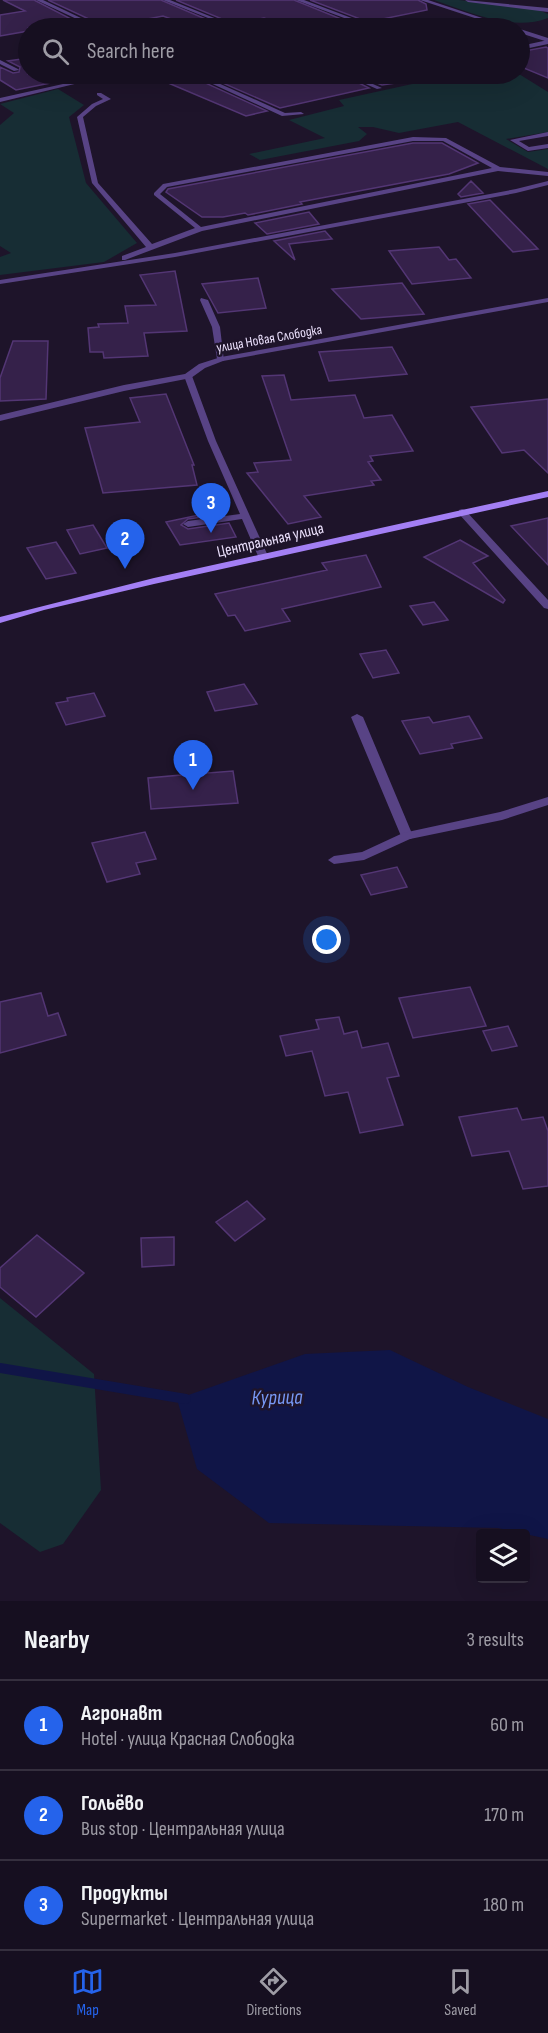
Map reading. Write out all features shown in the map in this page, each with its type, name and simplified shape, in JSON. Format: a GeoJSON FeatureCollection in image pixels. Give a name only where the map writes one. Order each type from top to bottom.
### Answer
{"type":"FeatureCollection","features":[{"type":"Feature","properties":{"kind":"main road","name":"Центральная улица"},"geometry":{"type":"LineString","coordinates":[[0,620],[41,608],[263,556],[548,494]]}},
{"type":"Feature","properties":{"kind":"street"},"geometry":{"type":"LineString","coordinates":[[39,0],[78,18]]}},
{"type":"Feature","properties":{"kind":"street"},"geometry":{"type":"LineString","coordinates":[[166,0],[211,18]]}},
{"type":"Feature","properties":{"kind":"street"},"geometry":{"type":"LineString","coordinates":[[299,0],[348,18]]}},
{"type":"Feature","properties":{"kind":"street"},"geometry":{"type":"LineString","coordinates":[[423,0],[478,18]]}},
{"type":"Feature","properties":{"kind":"street"},"geometry":{"type":"LineString","coordinates":[[468,0],[548,9]]}},
{"type":"Feature","properties":{"kind":"street"},"geometry":{"type":"LineString","coordinates":[[530,35],[548,41]]}},
{"type":"Feature","properties":{"kind":"street"},"geometry":{"type":"LineString","coordinates":[[530,45],[548,41]]}},
{"type":"Feature","properties":{"kind":"street"},"geometry":{"type":"LineString","coordinates":[[0,62],[16,70]]}},
{"type":"Feature","properties":{"kind":"street"},"geometry":{"type":"LineString","coordinates":[[0,100],[69,84]]}},
{"type":"Feature","properties":{"kind":"street"},"geometry":{"type":"LineString","coordinates":[[216,84],[284,115],[301,114]]}},
{"type":"Feature","properties":{"kind":"street"},"geometry":{"type":"LineString","coordinates":[[370,84],[379,88]]}},
{"type":"Feature","properties":{"kind":"street"},"geometry":{"type":"LineString","coordinates":[[99,94],[108,99],[94,105],[80,117],[95,183],[150,248]]}},
{"type":"Feature","properties":{"kind":"street"},"geometry":{"type":"LineString","coordinates":[[548,134],[513,140],[528,149],[548,146]]}},
{"type":"Feature","properties":{"kind":"street"},"geometry":{"type":"LineString","coordinates":[[200,229],[156,195],[165,185],[413,139],[444,139],[498,169]]}},
{"type":"Feature","properties":{"kind":"street"},"geometry":{"type":"LineString","coordinates":[[110,265],[200,229],[498,169],[548,174]]}},
{"type":"Feature","properties":{"kind":"street"},"geometry":{"type":"LineString","coordinates":[[0,282],[210,249],[548,183]]}},
{"type":"Feature","properties":{"kind":"street"},"geometry":{"type":"LineString","coordinates":[[204,300],[216,327],[220,359]]}},
{"type":"Feature","properties":{"kind":"street","name":"улица Новая Слободка"},"geometry":{"type":"LineString","coordinates":[[0,418],[124,388],[188,376],[202,366],[220,359],[548,300]]}},
{"type":"Feature","properties":{"kind":"street"},"geometry":{"type":"LineString","coordinates":[[188,376],[212,441],[263,556]]}},
{"type":"Feature","properties":{"kind":"street"},"geometry":{"type":"LineString","coordinates":[[462,512],[548,606]]}},
{"type":"Feature","properties":{"kind":"street"},"geometry":{"type":"LineString","coordinates":[[188,524],[245,516]]}},
{"type":"Feature","properties":{"kind":"street"},"geometry":{"type":"LineString","coordinates":[[357,717],[407,836]]}},
{"type":"Feature","properties":{"kind":"street"},"geometry":{"type":"LineString","coordinates":[[334,860],[364,856],[407,836],[502,816],[548,801]]}},
{"type":"Feature","properties":{"kind":"shaded area"},"geometry":{"type":"Polygon","coordinates":[[[434,0],[459,0],[536,9],[548,14],[548,18],[530,22],[530,18],[487,18],[434,0]]]}},
{"type":"Feature","properties":{"kind":"shaded area"},"geometry":{"type":"Polygon","coordinates":[[[530,81],[548,92],[548,132],[506,139],[528,152],[548,149],[548,169],[458,122],[399,133],[373,127],[358,127],[367,134],[359,141],[260,160],[249,154],[325,138],[289,120],[344,106],[339,100],[412,84],[530,84],[530,81]]]}},
{"type":"Feature","properties":{"kind":"shaded area"},"geometry":{"type":"Polygon","coordinates":[[[58,89],[84,105],[69,117],[86,183],[137,243],[104,262],[0,275],[0,257],[11,253],[0,246],[0,125],[14,113],[0,104],[58,89]]]}},
{"type":"Feature","properties":{"kind":"shaded area"},"geometry":{"type":"Polygon","coordinates":[[[0,1298],[94,1374],[101,1490],[63,1544],[40,1552],[0,1523],[0,1298]]]}},
{"type":"Feature","properties":{"kind":"water"},"geometry":{"type":"Polygon","coordinates":[[[390,1350],[468,1387],[548,1419],[548,1539],[530,1535],[530,1529],[269,1523],[197,1469],[177,1399],[305,1354],[390,1350]]]}},
{"type":"Feature","properties":{"kind":"building"},"geometry":{"type":"Polygon","coordinates":[[[3,0],[34,0],[69,18],[18,18],[18,33],[0,36],[0,15],[25,11],[3,0]]]}},
{"type":"Feature","properties":{"kind":"building"},"geometry":{"type":"Polygon","coordinates":[[[48,0],[161,0],[203,18],[163,16],[87,18],[48,0]]]}},
{"type":"Feature","properties":{"kind":"building"},"geometry":{"type":"Polygon","coordinates":[[[176,0],[294,0],[339,18],[264,18],[220,18],[176,0]]]}},
{"type":"Feature","properties":{"kind":"building"},"geometry":{"type":"Polygon","coordinates":[[[310,0],[418,0],[426,4],[427,10],[388,18],[357,18],[310,0]]]}},
{"type":"Feature","properties":{"kind":"building"},"geometry":{"type":"Polygon","coordinates":[[[548,48],[548,78],[530,71],[530,50],[548,48]]]}},
{"type":"Feature","properties":{"kind":"building"},"geometry":{"type":"Polygon","coordinates":[[[18,60],[18,66],[8,61],[18,60]]]}},
{"type":"Feature","properties":{"kind":"building"},"geometry":{"type":"Polygon","coordinates":[[[0,67],[13,73],[18,72],[18,84],[46,84],[16,90],[0,80],[0,67]]]}},
{"type":"Feature","properties":{"kind":"building"},"geometry":{"type":"Polygon","coordinates":[[[171,84],[208,84],[267,111],[246,116],[171,84]]]}},
{"type":"Feature","properties":{"kind":"building"},"geometry":{"type":"Polygon","coordinates":[[[225,84],[361,84],[369,88],[280,108],[225,84]]]}},
{"type":"Feature","properties":{"kind":"building"},"geometry":{"type":"Polygon","coordinates":[[[413,143],[442,143],[478,163],[449,174],[300,202],[302,204],[248,215],[245,213],[223,217],[202,217],[166,192],[168,189],[413,143]]]}},
{"type":"Feature","properties":{"kind":"building"},"geometry":{"type":"Polygon","coordinates":[[[471,181],[483,193],[461,197],[458,194],[471,181]]]}},
{"type":"Feature","properties":{"kind":"building"},"geometry":{"type":"Polygon","coordinates":[[[490,200],[538,249],[513,252],[468,204],[490,200]]]}},
{"type":"Feature","properties":{"kind":"building"},"geometry":{"type":"Polygon","coordinates":[[[309,212],[319,224],[267,234],[255,223],[309,212]]]}},
{"type":"Feature","properties":{"kind":"building"},"geometry":{"type":"Polygon","coordinates":[[[325,231],[332,239],[289,244],[295,260],[274,241],[325,231]]]}},
{"type":"Feature","properties":{"kind":"building"},"geometry":{"type":"Polygon","coordinates":[[[439,247],[449,260],[456,259],[471,278],[412,284],[389,251],[439,247]]]}},
{"type":"Feature","properties":{"kind":"building"},"geometry":{"type":"Polygon","coordinates":[[[175,271],[187,331],[144,333],[148,356],[104,358],[103,352],[90,352],[88,328],[99,327],[98,324],[128,323],[125,306],[156,305],[140,275],[175,271]]]}},
{"type":"Feature","properties":{"kind":"building"},"geometry":{"type":"Polygon","coordinates":[[[258,278],[266,308],[218,313],[202,284],[258,278]]]}},
{"type":"Feature","properties":{"kind":"building"},"geometry":{"type":"Polygon","coordinates":[[[402,283],[424,314],[361,319],[332,289],[402,283]]]}},
{"type":"Feature","properties":{"kind":"building"},"geometry":{"type":"Polygon","coordinates":[[[13,341],[48,341],[46,399],[0,401],[0,378],[13,341]]]}},
{"type":"Feature","properties":{"kind":"building"},"geometry":{"type":"Polygon","coordinates":[[[392,347],[407,374],[329,381],[319,352],[392,347]]]}},
{"type":"Feature","properties":{"kind":"building"},"geometry":{"type":"Polygon","coordinates":[[[284,375],[291,400],[355,395],[364,418],[392,415],[413,451],[370,456],[373,461],[368,462],[381,480],[371,481],[374,485],[304,496],[321,517],[288,524],[247,473],[258,472],[254,463],[291,460],[262,376],[284,375]]]}},
{"type":"Feature","properties":{"kind":"building"},"geometry":{"type":"Polygon","coordinates":[[[166,394],[194,465],[192,465],[197,485],[103,493],[85,428],[140,422],[130,398],[166,394]]]}},
{"type":"Feature","properties":{"kind":"building"},"geometry":{"type":"Polygon","coordinates":[[[548,399],[548,473],[524,450],[502,453],[471,407],[548,399]]]}},
{"type":"Feature","properties":{"kind":"building"},"geometry":{"type":"Polygon","coordinates":[[[222,510],[224,514],[188,519],[181,525],[188,529],[229,523],[236,537],[180,545],[166,522],[222,510]]]}},
{"type":"Feature","properties":{"kind":"building"},"geometry":{"type":"Polygon","coordinates":[[[548,518],[548,565],[511,526],[548,518]]]}},
{"type":"Feature","properties":{"kind":"building"},"geometry":{"type":"Polygon","coordinates":[[[93,525],[107,548],[80,554],[67,530],[93,525]]]}},
{"type":"Feature","properties":{"kind":"building"},"geometry":{"type":"Polygon","coordinates":[[[460,540],[488,556],[473,563],[505,600],[503,603],[424,557],[460,540]]]}},
{"type":"Feature","properties":{"kind":"building"},"geometry":{"type":"Polygon","coordinates":[[[56,542],[76,573],[46,579],[27,548],[56,542]]]}},
{"type":"Feature","properties":{"kind":"building"},"geometry":{"type":"Polygon","coordinates":[[[366,555],[381,587],[282,609],[290,621],[245,631],[235,615],[228,616],[215,594],[327,570],[322,563],[366,555]]]}},
{"type":"Feature","properties":{"kind":"building"},"geometry":{"type":"Polygon","coordinates":[[[434,602],[448,620],[423,625],[410,606],[434,602]]]}},
{"type":"Feature","properties":{"kind":"building"},"geometry":{"type":"Polygon","coordinates":[[[386,650],[399,673],[373,678],[360,654],[386,650]]]}},
{"type":"Feature","properties":{"kind":"building"},"geometry":{"type":"Polygon","coordinates":[[[244,684],[257,704],[215,711],[207,692],[244,684]]]}},
{"type":"Feature","properties":{"kind":"building"},"geometry":{"type":"Polygon","coordinates":[[[94,693],[105,716],[66,725],[56,703],[68,701],[67,698],[94,693]]]}},
{"type":"Feature","properties":{"kind":"building"},"geometry":{"type":"Polygon","coordinates":[[[469,716],[482,738],[451,744],[453,748],[420,754],[402,721],[429,717],[433,723],[469,716]]]}},
{"type":"Feature","properties":{"kind":"building"},"geometry":{"type":"Polygon","coordinates":[[[207,766],[208,773],[233,771],[238,803],[151,809],[148,778],[181,775],[180,767],[207,766]]]}},
{"type":"Feature","properties":{"kind":"building"},"geometry":{"type":"Polygon","coordinates":[[[145,832],[156,859],[136,863],[140,874],[107,882],[92,843],[145,832]]]}},
{"type":"Feature","properties":{"kind":"building"},"geometry":{"type":"Polygon","coordinates":[[[397,867],[407,887],[371,895],[361,875],[397,867]]]}},
{"type":"Feature","properties":{"kind":"building"},"geometry":{"type":"Polygon","coordinates":[[[470,987],[486,1026],[413,1038],[399,998],[470,987]]]}},
{"type":"Feature","properties":{"kind":"building"},"geometry":{"type":"Polygon","coordinates":[[[41,993],[48,1016],[58,1013],[66,1035],[0,1053],[0,1002],[41,993]]]}},
{"type":"Feature","properties":{"kind":"building"},"geometry":{"type":"Polygon","coordinates":[[[339,1017],[344,1034],[357,1031],[362,1048],[388,1043],[399,1076],[387,1078],[403,1125],[360,1133],[348,1092],[325,1096],[312,1051],[286,1056],[280,1036],[319,1029],[316,1020],[339,1017]]]}},
{"type":"Feature","properties":{"kind":"building"},"geometry":{"type":"Polygon","coordinates":[[[508,1026],[517,1046],[492,1051],[483,1031],[508,1026]]]}},
{"type":"Feature","properties":{"kind":"building"},"geometry":{"type":"Polygon","coordinates":[[[517,1108],[522,1120],[543,1117],[548,1131],[548,1186],[523,1189],[509,1151],[472,1156],[459,1117],[517,1108]]]}},
{"type":"Feature","properties":{"kind":"building"},"geometry":{"type":"Polygon","coordinates":[[[247,1201],[265,1219],[235,1241],[216,1222],[247,1201]]]}},
{"type":"Feature","properties":{"kind":"building"},"geometry":{"type":"Polygon","coordinates":[[[37,1235],[84,1273],[36,1317],[0,1287],[0,1268],[37,1235]]]}},
{"type":"Feature","properties":{"kind":"building"},"geometry":{"type":"Polygon","coordinates":[[[174,1237],[174,1265],[142,1267],[141,1238],[174,1237]]]}},
{"type":"Feature","properties":{"kind":"waterway","name":"Курица"},"geometry":{"type":"LineString","coordinates":[[0,1368],[186,1399]]}},
{"type":"Feature","properties":{"kind":"place","name":"Продукты"},"geometry":{"type":"Point","coordinates":[211,533]}},
{"type":"Feature","properties":{"kind":"place","name":"Гольёво"},"geometry":{"type":"Point","coordinates":[125,569]}},
{"type":"Feature","properties":{"kind":"place","name":"Агронавт"},"geometry":{"type":"Point","coordinates":[193,790]}}]}
